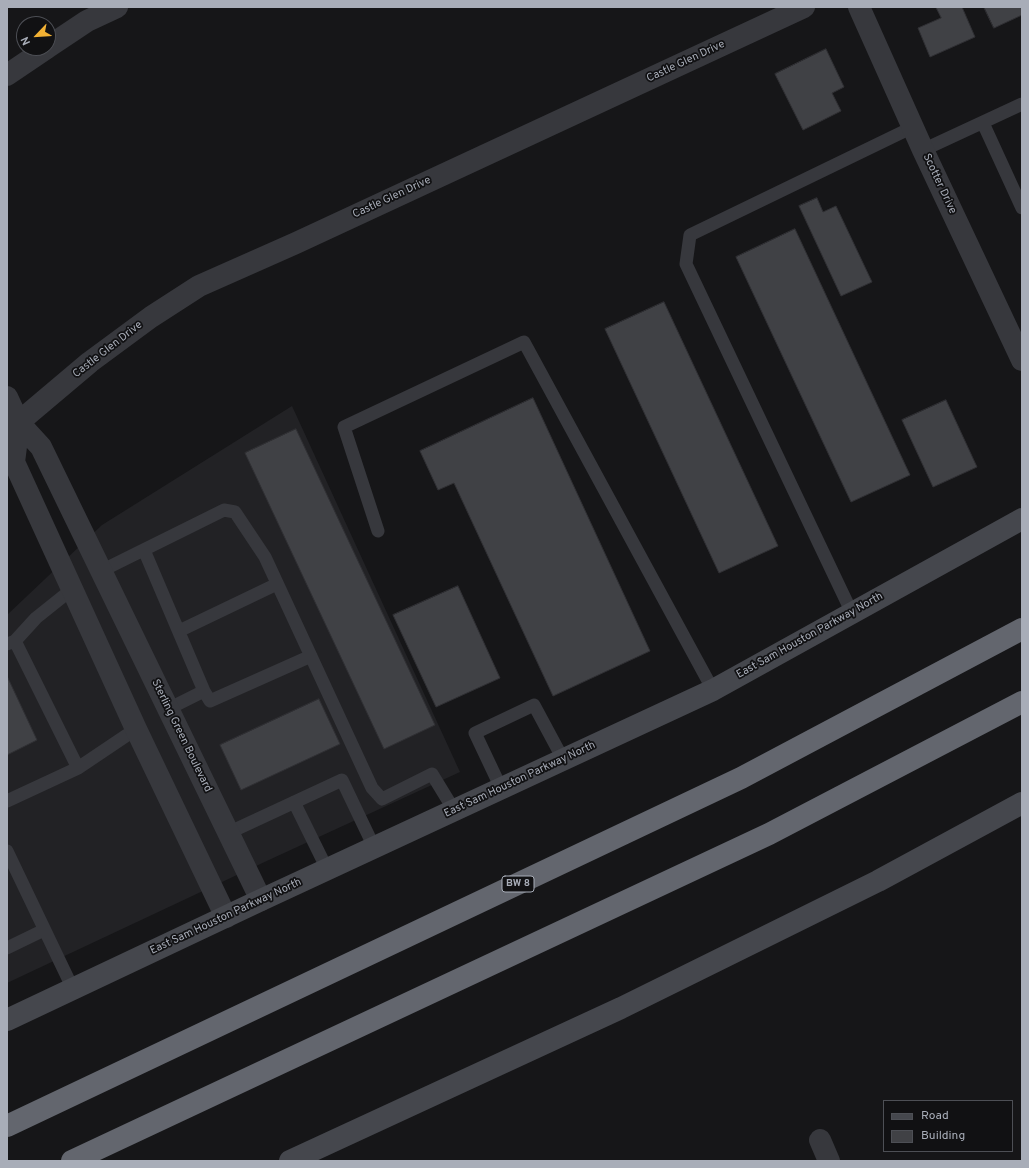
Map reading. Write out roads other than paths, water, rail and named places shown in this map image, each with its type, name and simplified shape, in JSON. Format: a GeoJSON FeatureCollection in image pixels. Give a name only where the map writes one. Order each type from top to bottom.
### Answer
{"type":"FeatureCollection","features":[{"type":"Feature","properties":{"kind":"highway","name":"BW 8"},"geometry":{"type":"LineString","coordinates":[[7,1126],[741,778],[1022,628]]}},
{"type":"Feature","properties":{"kind":"highway"},"geometry":{"type":"LineString","coordinates":[[72,1161],[769,834],[1022,702]]}},
{"type":"Feature","properties":{"kind":"main road","name":"East Sam Houston Parkway North"},"geometry":{"type":"LineString","coordinates":[[7,1020],[374,847],[713,690],[1022,519]]}},
{"type":"Feature","properties":{"kind":"main road"},"geometry":{"type":"LineString","coordinates":[[290,1161],[622,1008],[878,882],[1022,803]]}},
{"type":"Feature","properties":{"kind":"street"},"geometry":{"type":"LineString","coordinates":[[56,42],[87,21],[117,7]]}},
{"type":"Feature","properties":{"kind":"street","name":"Castle Glen Drive"},"geometry":{"type":"LineString","coordinates":[[13,427],[90,362],[151,317],[199,286],[804,7]]}},
{"type":"Feature","properties":{"kind":"street","name":"Scotter Drive"},"geometry":{"type":"LineString","coordinates":[[859,7],[913,127],[1022,360]]}},
{"type":"Feature","properties":{"kind":"street"},"geometry":{"type":"LineString","coordinates":[[7,75],[35,56]]}},
{"type":"Feature","properties":{"kind":"street","name":"Sterling Green Boulevard"},"geometry":{"type":"LineString","coordinates":[[7,397],[13,427],[41,447],[261,900]]}},
{"type":"Feature","properties":{"kind":"street"},"geometry":{"type":"LineString","coordinates":[[13,427],[14,462],[136,729],[226,917]]}},
{"type":"Feature","properties":{"kind":"street"},"geometry":{"type":"LineString","coordinates":[[72,590],[101,571]]}},
{"type":"Feature","properties":{"kind":"street"},"geometry":{"type":"LineString","coordinates":[[820,1140],[829,1161]]}},
{"type":"Feature","properties":{"kind":"lane"},"geometry":{"type":"LineString","coordinates":[[924,150],[1022,104]]}},
{"type":"Feature","properties":{"kind":"lane"},"geometry":{"type":"LineString","coordinates":[[982,123],[1022,208]]}},
{"type":"Feature","properties":{"kind":"lane"},"geometry":{"type":"LineString","coordinates":[[852,613],[686,264],[690,235],[913,127]]}},
{"type":"Feature","properties":{"kind":"lane"},"geometry":{"type":"LineString","coordinates":[[378,531],[344,427],[524,342],[713,690]]}},
{"type":"Feature","properties":{"kind":"lane"},"geometry":{"type":"LineString","coordinates":[[101,571],[224,510],[235,512],[265,557],[372,788],[382,799],[432,774],[454,810]]}},
{"type":"Feature","properties":{"kind":"lane"},"geometry":{"type":"LineString","coordinates":[[144,550],[204,691],[210,701],[311,656]]}},
{"type":"Feature","properties":{"kind":"lane"},"geometry":{"type":"LineString","coordinates":[[179,630],[277,584]]}},
{"type":"Feature","properties":{"kind":"lane"},"geometry":{"type":"LineString","coordinates":[[72,590],[36,618],[11,643],[78,768]]}},
{"type":"Feature","properties":{"kind":"lane"},"geometry":{"type":"LineString","coordinates":[[168,709],[204,691]]}},
{"type":"Feature","properties":{"kind":"lane"},"geometry":{"type":"LineString","coordinates":[[501,788],[475,733],[534,705],[563,759]]}},
{"type":"Feature","properties":{"kind":"lane"},"geometry":{"type":"LineString","coordinates":[[7,801],[78,768],[136,729]]}},
{"type":"Feature","properties":{"kind":"lane"},"geometry":{"type":"LineString","coordinates":[[228,833],[342,780],[374,847]]}},
{"type":"Feature","properties":{"kind":"lane"},"geometry":{"type":"LineString","coordinates":[[294,802],[327,869]]}},
{"type":"Feature","properties":{"kind":"lane"},"geometry":{"type":"LineString","coordinates":[[7,851],[73,990]]}},
{"type":"Feature","properties":{"kind":"lane"},"geometry":{"type":"LineString","coordinates":[[7,948],[44,930]]}}]}
